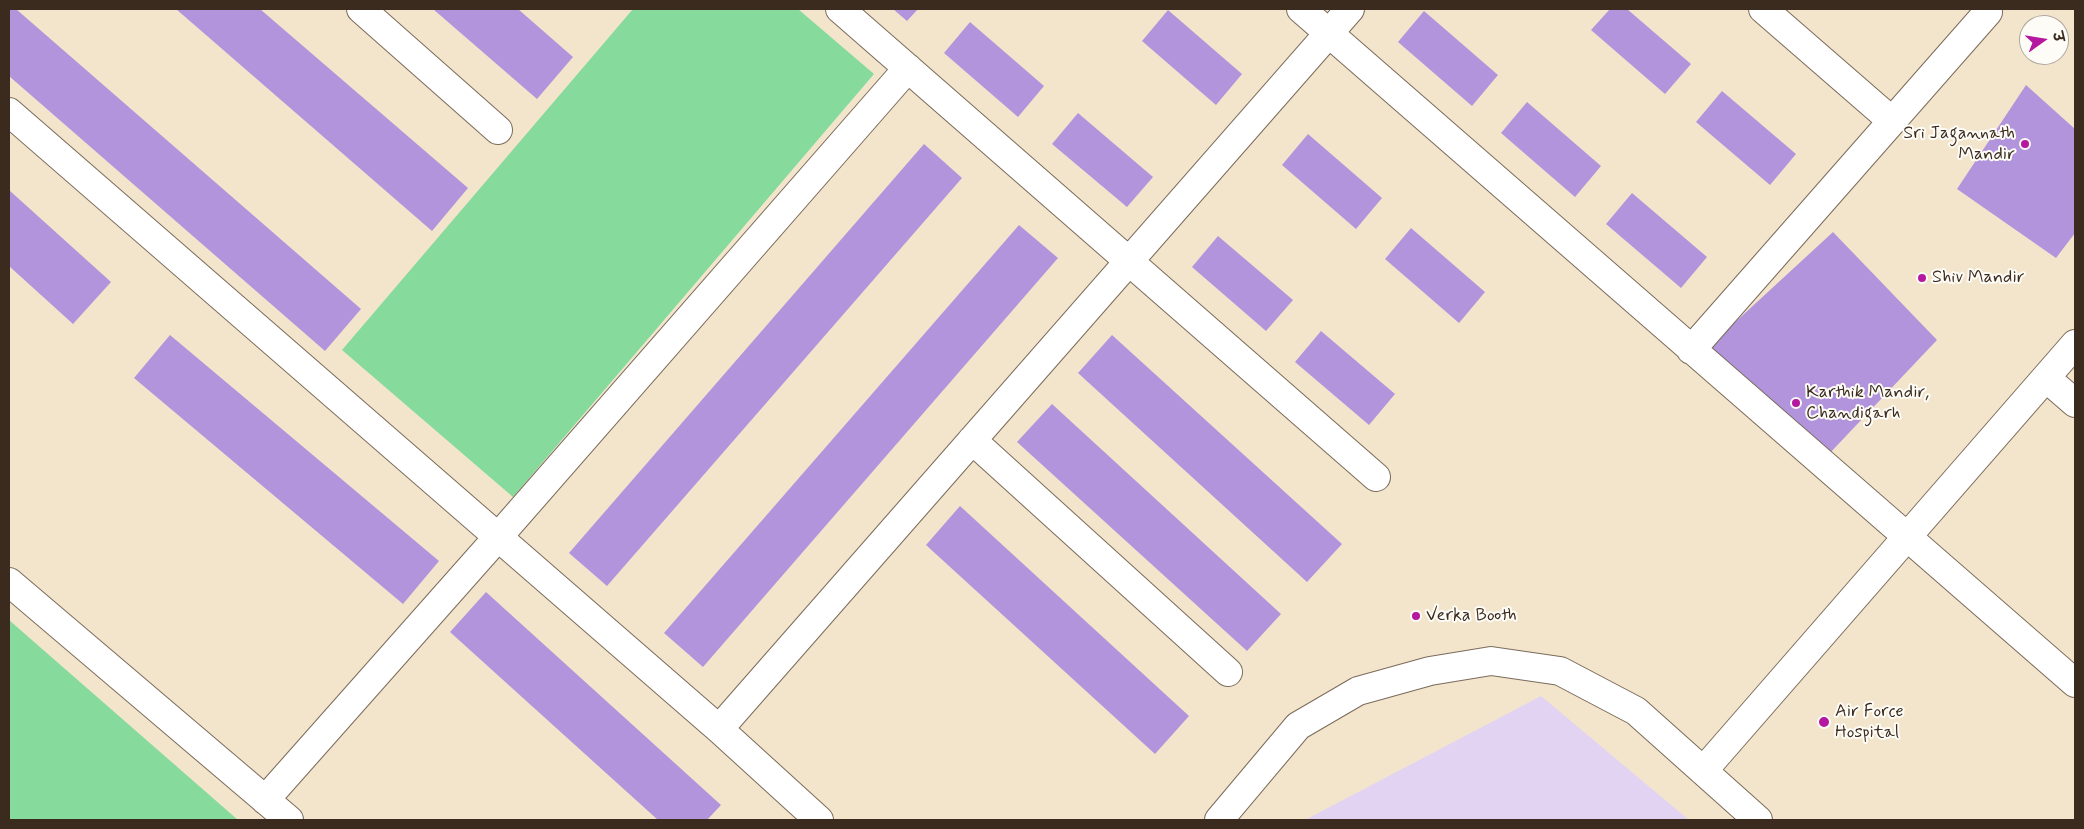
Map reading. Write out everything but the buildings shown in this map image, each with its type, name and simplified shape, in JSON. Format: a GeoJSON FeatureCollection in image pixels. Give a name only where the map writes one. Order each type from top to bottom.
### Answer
{"type":"FeatureCollection","features":[{"type":"Feature","properties":{"kind":"street"},"geometry":{"type":"LineString","coordinates":[[361,9],[498,130]]}},
{"type":"Feature","properties":{"kind":"street"},"geometry":{"type":"LineString","coordinates":[[840,9],[1376,477]]}},
{"type":"Feature","properties":{"kind":"street"},"geometry":{"type":"LineString","coordinates":[[1301,9],[2075,683]]}},
{"type":"Feature","properties":{"kind":"street"},"geometry":{"type":"LineString","coordinates":[[719,729],[1350,9]]}},
{"type":"Feature","properties":{"kind":"street"},"geometry":{"type":"LineString","coordinates":[[1763,9],[1892,121]]}},
{"type":"Feature","properties":{"kind":"street"},"geometry":{"type":"LineString","coordinates":[[1692,350],[1988,12]]}},
{"type":"Feature","properties":{"kind":"street"},"geometry":{"type":"LineString","coordinates":[[265,800],[908,68]]}},
{"type":"Feature","properties":{"kind":"street"},"geometry":{"type":"LineString","coordinates":[[9,112],[719,729],[819,820]]}},
{"type":"Feature","properties":{"kind":"street"},"geometry":{"type":"LineString","coordinates":[[1703,771],[2075,344]]}},
{"type":"Feature","properties":{"kind":"street"},"geometry":{"type":"LineString","coordinates":[[2046,378],[2075,402]]}},
{"type":"Feature","properties":{"kind":"street"},"geometry":{"type":"LineString","coordinates":[[972,440],[1228,672]]}},
{"type":"Feature","properties":{"kind":"street"},"geometry":{"type":"LineString","coordinates":[[9,582],[289,820]]}},
{"type":"Feature","properties":{"kind":"street"},"geometry":{"type":"LineString","coordinates":[[1219,820],[1298,726],[1358,691],[1430,671],[1491,661],[1560,671],[1628,706],[1636,711],[1758,820]]}},
{"type":"Feature","properties":{"kind":"shaded area"},"geometry":{"type":"Polygon","coordinates":[[[1541,696],[1689,820],[1305,820],[1541,696]]]}},
{"type":"Feature","properties":{"kind":"green space"},"geometry":{"type":"Polygon","coordinates":[[[633,9],[798,9],[874,74],[513,497],[342,350],[633,9]]]}},
{"type":"Feature","properties":{"kind":"green space"},"geometry":{"type":"Polygon","coordinates":[[[9,620],[238,820],[9,820],[9,620]]]}},
{"type":"Feature","properties":{"kind":"place","name":"Sri Jagannath Mandir"},"geometry":{"type":"Point","coordinates":[2025,144]}},
{"type":"Feature","properties":{"kind":"place","name":"Shiv Mandir"},"geometry":{"type":"Point","coordinates":[1922,278]}},
{"type":"Feature","properties":{"kind":"place","name":"Karthik Mandir, Chandigarh"},"geometry":{"type":"Point","coordinates":[1796,403]}},
{"type":"Feature","properties":{"kind":"place","name":"Verka Booth"},"geometry":{"type":"Point","coordinates":[1416,616]}},
{"type":"Feature","properties":{"kind":"place","name":"Air Force Hospital"},"geometry":{"type":"Point","coordinates":[1824,722]}}]}
